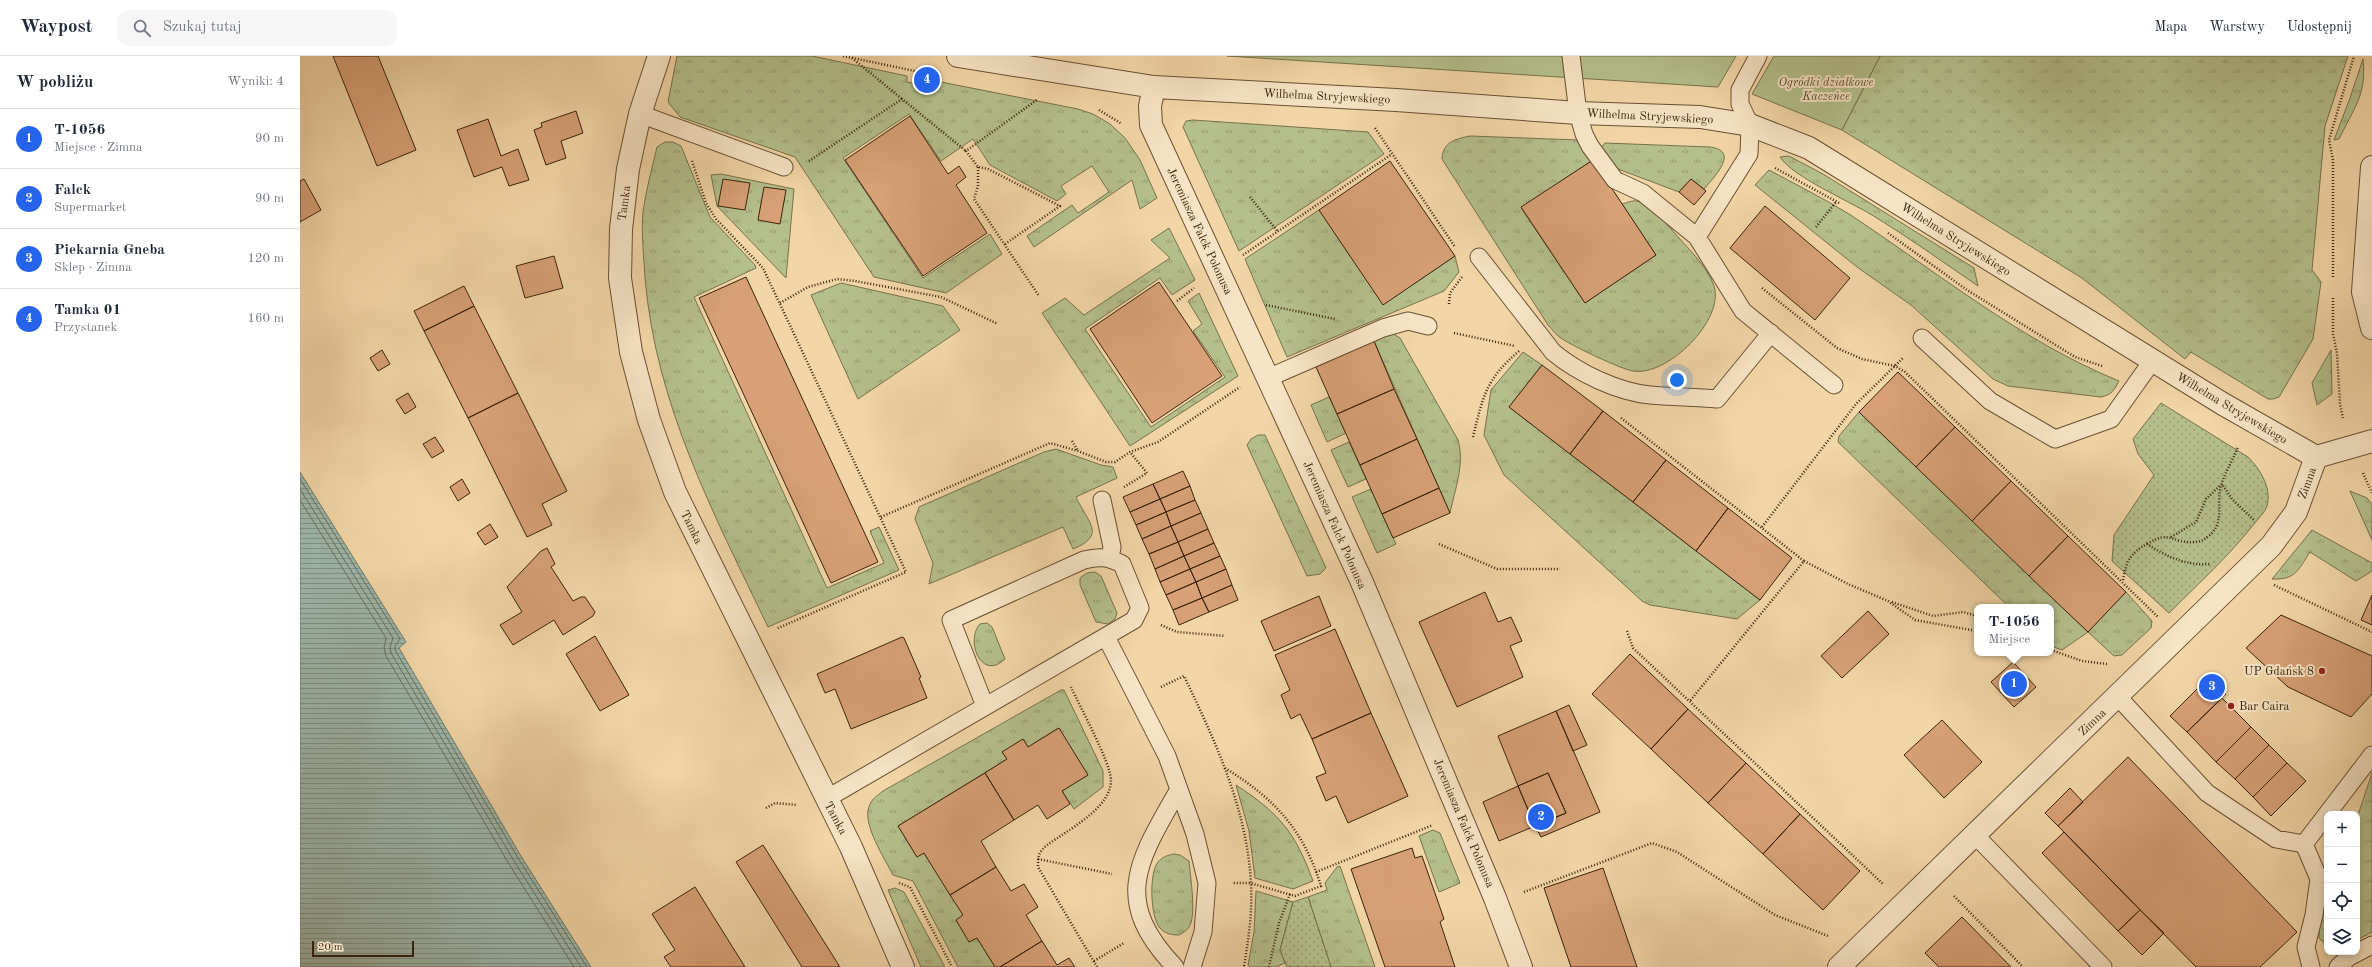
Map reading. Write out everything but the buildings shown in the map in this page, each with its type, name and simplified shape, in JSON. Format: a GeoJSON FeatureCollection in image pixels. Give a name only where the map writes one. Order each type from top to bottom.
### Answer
{"type":"FeatureCollection","features":[{"type":"Feature","properties":{"kind":"street","name":"Tamka"},"geometry":{"type":"LineString","coordinates":[[659,56],[640,114],[628,170],[620,229],[620,278],[631,352],[649,420],[675,492],[851,847],[903,967]]}},
{"type":"Feature","properties":{"kind":"street","name":"Wilhelma Stryjewskiego"},"geometry":{"type":"LineString","coordinates":[[958,56],[1154,87],[1388,99],[1578,113],[1700,117],[1750,125],[1809,148],[2269,432],[2316,457]]}},
{"type":"Feature","properties":{"kind":"street","name":"Jeremiasza Falck Polonusa"},"geometry":{"type":"LineString","coordinates":[[1154,87],[1150,106],[1151,125],[1361,580],[1495,898],[1521,967]]}},
{"type":"Feature","properties":{"kind":"street"},"geometry":{"type":"LineString","coordinates":[[2372,167],[2363,292],[2372,328]]}},
{"type":"Feature","properties":{"kind":"street"},"geometry":{"type":"LineString","coordinates":[[2316,457],[2372,440]]}},
{"type":"Feature","properties":{"kind":"street","name":"Zimna"},"geometry":{"type":"LineString","coordinates":[[1839,967],[2118,697],[2271,546],[2296,512],[2316,457]]}},
{"type":"Feature","properties":{"kind":"lane"},"geometry":{"type":"LineString","coordinates":[[1571,56],[1578,113],[1584,134],[1590,146],[1615,180],[1643,193],[1697,237],[1743,311],[1771,332],[1834,385]]}},
{"type":"Feature","properties":{"kind":"lane"},"geometry":{"type":"LineString","coordinates":[[1697,237],[1749,154],[1750,125],[1740,104],[1740,90],[1758,56]]}},
{"type":"Feature","properties":{"kind":"lane"},"geometry":{"type":"LineString","coordinates":[[640,114],[784,168]]}},
{"type":"Feature","properties":{"kind":"lane"},"geometry":{"type":"LineString","coordinates":[[1479,257],[1554,352],[1567,364],[1605,383],[1649,395],[1717,399],[1771,332]]}},
{"type":"Feature","properties":{"kind":"lane"},"geometry":{"type":"LineString","coordinates":[[1268,378],[1383,328],[1408,321],[1428,326]]}},
{"type":"Feature","properties":{"kind":"lane"},"geometry":{"type":"LineString","coordinates":[[1922,338],[1990,401],[2055,439],[2111,419],[2153,360]]}},
{"type":"Feature","properties":{"kind":"lane"},"geometry":{"type":"LineString","coordinates":[[1102,500],[1112,547],[1110,558]]}},
{"type":"Feature","properties":{"kind":"lane"},"geometry":{"type":"LineString","coordinates":[[826,799],[966,720],[985,706],[1134,620],[1140,608],[1122,564],[1110,558],[1096,557],[1084,560],[951,620],[985,706]]}},
{"type":"Feature","properties":{"kind":"lane"},"geometry":{"type":"LineString","coordinates":[[1106,637],[1167,756],[1178,791],[1195,834],[1207,883],[1203,932],[1192,967]]}},
{"type":"Feature","properties":{"kind":"lane"},"geometry":{"type":"LineString","coordinates":[[2118,697],[2207,793],[2276,839],[2304,844]]}},
{"type":"Feature","properties":{"kind":"lane"},"geometry":{"type":"LineString","coordinates":[[2329,811],[2372,755]]}},
{"type":"Feature","properties":{"kind":"lane"},"geometry":{"type":"LineString","coordinates":[[1175,967],[1160,951],[1142,922],[1136,879],[1139,865],[1178,791]]}},
{"type":"Feature","properties":{"kind":"lane"},"geometry":{"type":"LineString","coordinates":[[2304,844],[2324,818]]}},
{"type":"Feature","properties":{"kind":"lane"},"geometry":{"type":"LineString","coordinates":[[1975,835],[2103,967]]}},
{"type":"Feature","properties":{"kind":"lane"},"geometry":{"type":"LineString","coordinates":[[2304,844],[2319,879],[2314,915],[2306,947],[2311,967]]}},
{"type":"Feature","properties":{"kind":"lane"},"geometry":{"type":"LineString","coordinates":[[2338,967],[2349,957],[2372,945]]}},
{"type":"Feature","properties":{"kind":"path"},"geometry":{"type":"LineString","coordinates":[[843,56],[937,75]]}},
{"type":"Feature","properties":{"kind":"path"},"geometry":{"type":"LineString","coordinates":[[2333,278],[2333,160],[2329,140],[2354,56]]}},
{"type":"Feature","properties":{"kind":"path"},"geometry":{"type":"LineString","coordinates":[[852,58],[966,151],[978,167],[978,186],[974,199],[1039,296]]}},
{"type":"Feature","properties":{"kind":"path"},"geometry":{"type":"LineString","coordinates":[[966,151],[1044,95]]}},
{"type":"Feature","properties":{"kind":"path"},"geometry":{"type":"LineString","coordinates":[[802,165],[902,99]]}},
{"type":"Feature","properties":{"kind":"path"},"geometry":{"type":"LineString","coordinates":[[1098,109],[1121,123],[1126,129]]}},
{"type":"Feature","properties":{"kind":"path"},"geometry":{"type":"LineString","coordinates":[[1373,124],[1459,252]]}},
{"type":"Feature","properties":{"kind":"path"},"geometry":{"type":"LineString","coordinates":[[690,154],[706,203],[716,220],[763,268],[906,572],[772,631]]}},
{"type":"Feature","properties":{"kind":"path"},"geometry":{"type":"LineString","coordinates":[[1240,257],[1392,154]]}},
{"type":"Feature","properties":{"kind":"path"},"geometry":{"type":"LineString","coordinates":[[978,167],[988,169],[1060,206],[1005,244]]}},
{"type":"Feature","properties":{"kind":"path"},"geometry":{"type":"LineString","coordinates":[[1250,197],[1278,232]]}},
{"type":"Feature","properties":{"kind":"path"},"geometry":{"type":"LineString","coordinates":[[1816,227],[1836,202]]}},
{"type":"Feature","properties":{"kind":"path"},"geometry":{"type":"LineString","coordinates":[[780,303],[808,287],[837,279],[941,297],[998,324]]}},
{"type":"Feature","properties":{"kind":"path"},"geometry":{"type":"LineString","coordinates":[[1756,283],[1837,348],[1862,359],[1895,366],[1904,372],[2160,618]]}},
{"type":"Feature","properties":{"kind":"path"},"geometry":{"type":"LineString","coordinates":[[1177,301],[1196,286]]}},
{"type":"Feature","properties":{"kind":"path"},"geometry":{"type":"LineString","coordinates":[[2333,294],[2332,334],[2337,353],[2340,404],[2351,447],[2372,493]]}},
{"type":"Feature","properties":{"kind":"path"},"geometry":{"type":"LineString","coordinates":[[1261,304],[1338,319]]}},
{"type":"Feature","properties":{"kind":"path"},"geometry":{"type":"LineString","coordinates":[[1428,326],[1518,346]]}},
{"type":"Feature","properties":{"kind":"path"},"geometry":{"type":"LineString","coordinates":[[1474,437],[1481,406],[1490,383],[1499,368],[1524,346]]}},
{"type":"Feature","properties":{"kind":"path"},"geometry":{"type":"LineString","coordinates":[[1762,527],[1856,404],[1895,366]]}},
{"type":"Feature","properties":{"kind":"path"},"geometry":{"type":"LineString","coordinates":[[881,517],[1050,443],[1078,450],[1106,462],[1115,462],[1130,452],[1158,442],[1243,385]]}},
{"type":"Feature","properties":{"kind":"path"},"geometry":{"type":"LineString","coordinates":[[1617,414],[1804,561],[1848,584],[1888,601],[1933,616],[1963,612],[1974,615]]}},
{"type":"Feature","properties":{"kind":"path"},"geometry":{"type":"LineString","coordinates":[[1072,441],[1078,450]]}},
{"type":"Feature","properties":{"kind":"path"},"geometry":{"type":"LineString","coordinates":[[2123,581],[2126,562],[2134,551],[2159,537],[2171,537],[2192,542],[2204,540],[2217,529],[2221,512],[2219,496],[2222,484],[2239,444]]}},
{"type":"Feature","properties":{"kind":"path"},"geometry":{"type":"LineString","coordinates":[[1130,452],[1147,472]]}},
{"type":"Feature","properties":{"kind":"path"},"geometry":{"type":"LineString","coordinates":[[2222,484],[2232,499],[2257,523]]}},
{"type":"Feature","properties":{"kind":"path"},"geometry":{"type":"LineString","coordinates":[[2171,537],[2196,522],[2206,499],[2222,484]]}},
{"type":"Feature","properties":{"kind":"path"},"geometry":{"type":"LineString","coordinates":[[1440,544],[1497,569],[1560,569]]}},
{"type":"Feature","properties":{"kind":"path"},"geometry":{"type":"LineString","coordinates":[[2147,544],[2170,557],[2183,562],[2200,565],[2213,564]]}},
{"type":"Feature","properties":{"kind":"path"},"geometry":{"type":"LineString","coordinates":[[1690,701],[1804,561]]}},
{"type":"Feature","properties":{"kind":"path"},"geometry":{"type":"LineString","coordinates":[[2270,582],[2372,632]]}},
{"type":"Feature","properties":{"kind":"path"},"geometry":{"type":"LineString","coordinates":[[1888,601],[1915,620],[1974,630]]}},
{"type":"Feature","properties":{"kind":"path"},"geometry":{"type":"LineString","coordinates":[[1136,615],[1177,632],[1226,636]]}},
{"type":"Feature","properties":{"kind":"path"},"geometry":{"type":"LineString","coordinates":[[1627,631],[1633,648],[1885,886]]}},
{"type":"Feature","properties":{"kind":"path"},"geometry":{"type":"LineString","coordinates":[[2054,651],[2082,661],[2109,664]]}},
{"type":"Feature","properties":{"kind":"path"},"geometry":{"type":"LineString","coordinates":[[1139,699],[1184,676],[1215,740],[1236,799],[1244,832],[1250,883],[1251,909],[1244,967]]}},
{"type":"Feature","properties":{"kind":"path"},"geometry":{"type":"LineString","coordinates":[[1068,681],[1106,763],[1111,779],[1109,791],[1102,802],[1077,825],[1049,844],[1039,854],[1038,867],[1097,967]]}},
{"type":"Feature","properties":{"kind":"path"},"geometry":{"type":"LineString","coordinates":[[1207,883],[1250,883],[1295,896],[1321,886],[1310,853],[1295,829],[1277,808],[1253,785],[1224,767]]}},
{"type":"Feature","properties":{"kind":"path"},"geometry":{"type":"LineString","coordinates":[[1316,872],[1460,814]]}},
{"type":"Feature","properties":{"kind":"path"},"geometry":{"type":"LineString","coordinates":[[1517,896],[1538,886],[1652,843],[1677,852],[1775,915],[1809,930],[1835,938]]}},
{"type":"Feature","properties":{"kind":"path"},"geometry":{"type":"LineString","coordinates":[[1038,859],[1136,879]]}},
{"type":"Feature","properties":{"kind":"path"},"geometry":{"type":"LineString","coordinates":[[896,882],[910,887],[952,967]]}},
{"type":"Feature","properties":{"kind":"path"},"geometry":{"type":"LineString","coordinates":[[1951,892],[2023,967]]}},
{"type":"Feature","properties":{"kind":"path"},"geometry":{"type":"LineString","coordinates":[[1269,967],[1279,923],[1290,894]]}},
{"type":"Feature","properties":{"kind":"path"},"geometry":{"type":"LineString","coordinates":[[1094,961],[1129,939]]}},
{"type":"Feature","properties":{"kind":"green space"},"geometry":{"type":"Polygon","coordinates":[[[677,56],[812,56],[907,76],[907,82],[940,88],[941,82],[1078,109],[1093,114],[1110,124],[1125,138],[1140,160],[1157,198],[1140,209],[1132,180],[1034,247],[1027,236],[1072,205],[1078,213],[1109,192],[1092,166],[1061,186],[1066,194],[1057,201],[990,165],[973,139],[941,161],[909,114],[843,158],[923,278],[990,234],[1002,254],[946,293],[874,277],[795,157],[680,117],[668,102],[677,56]]]}},
{"type":"Feature","properties":{"kind":"green space"},"geometry":{"type":"Polygon","coordinates":[[[1227,56],[1736,56],[1718,87],[1227,56]]]}},
{"type":"Feature","properties":{"kind":"green space","name":"Ogródki działkowe Kaczeńce"},"geometry":{"type":"Polygon","coordinates":[[[1774,56],[1880,56],[1842,130],[1752,94],[1774,56]]]}},
{"type":"Feature","properties":{"kind":"green space"},"geometry":{"type":"Polygon","coordinates":[[[1880,56],[2348,56],[2325,126],[2312,270],[2321,282],[2313,339],[2279,397],[2268,399],[2191,352],[2185,359],[2082,278],[1842,130],[1880,56]]]}},
{"type":"Feature","properties":{"kind":"green space"},"geometry":{"type":"Polygon","coordinates":[[[2363,59],[2364,71],[2361,92],[2339,139],[2334,140],[2350,98],[2363,59]]]}},
{"type":"Feature","properties":{"kind":"green space"},"geometry":{"type":"Polygon","coordinates":[[[1193,120],[1368,132],[1384,154],[1239,251],[1183,127],[1186,121],[1193,120]]]}},
{"type":"Feature","properties":{"kind":"green space"},"geometry":{"type":"Polygon","coordinates":[[[1470,136],[1578,140],[1593,160],[1521,208],[1585,303],[1656,255],[1622,204],[1637,201],[1656,213],[1690,250],[1711,278],[1714,286],[1715,300],[1711,314],[1702,329],[1690,344],[1662,365],[1647,370],[1633,371],[1627,370],[1597,357],[1557,335],[1548,325],[1442,159],[1447,145],[1459,138],[1470,136]]]}},
{"type":"Feature","properties":{"kind":"green space"},"geometry":{"type":"Polygon","coordinates":[[[665,142],[673,142],[681,146],[710,217],[755,265],[756,268],[694,297],[827,588],[884,563],[870,531],[879,527],[899,570],[768,627],[708,501],[690,458],[661,371],[651,325],[645,278],[642,220],[647,187],[657,147],[665,142]]]}},
{"type":"Feature","properties":{"kind":"green space"},"geometry":{"type":"Polygon","coordinates":[[[1605,143],[1710,147],[1719,150],[1723,154],[1724,159],[1718,172],[1704,189],[1691,179],[1679,192],[1610,166],[1599,150],[1605,143]]]}},
{"type":"Feature","properties":{"kind":"green space"},"geometry":{"type":"Polygon","coordinates":[[[1789,156],[1823,174],[1974,268],[1978,286],[1885,223],[1797,173],[1780,157],[1789,156]]]}},
{"type":"Feature","properties":{"kind":"green space"},"geometry":{"type":"Polygon","coordinates":[[[1769,170],[1849,214],[2014,326],[2083,365],[2119,381],[2116,387],[2112,392],[2101,397],[2008,386],[1993,379],[1911,305],[1857,267],[1755,185],[1769,170]]]}},
{"type":"Feature","properties":{"kind":"green space"},"geometry":{"type":"Polygon","coordinates":[[[721,174],[794,189],[786,278],[717,206],[711,175],[721,174]]]}},
{"type":"Feature","properties":{"kind":"green space"},"geometry":{"type":"Polygon","coordinates":[[[1319,210],[1383,304],[1455,256],[1459,272],[1444,291],[1287,357],[1245,259],[1319,210]]]}},
{"type":"Feature","properties":{"kind":"green space"},"geometry":{"type":"Polygon","coordinates":[[[1169,228],[1195,280],[1172,295],[1160,278],[1085,329],[1151,427],[1225,377],[1193,331],[1202,324],[1188,301],[1199,293],[1238,376],[1130,446],[1042,313],[1065,298],[1084,315],[1170,258],[1151,240],[1169,228]]]}},
{"type":"Feature","properties":{"kind":"green space"},"geometry":{"type":"Polygon","coordinates":[[[841,283],[943,306],[960,330],[858,399],[811,295],[841,283]]]}},
{"type":"Feature","properties":{"kind":"green space"},"geometry":{"type":"Polygon","coordinates":[[[1392,333],[1400,338],[1458,440],[1460,449],[1460,467],[1450,513],[1374,341],[1392,333]]]}},
{"type":"Feature","properties":{"kind":"green space"},"geometry":{"type":"Polygon","coordinates":[[[2331,350],[2332,394],[2317,405],[2312,383],[2331,350]]]}},
{"type":"Feature","properties":{"kind":"green space"},"geometry":{"type":"Polygon","coordinates":[[[1523,352],[1542,365],[1509,407],[1760,600],[1737,619],[1650,605],[1642,601],[1504,475],[1484,435],[1491,390],[1523,352]]]}},
{"type":"Feature","properties":{"kind":"green space"},"geometry":{"type":"Polygon","coordinates":[[[1329,397],[1346,433],[1327,442],[1311,405],[1329,397]]]}},
{"type":"Feature","properties":{"kind":"green space"},"geometry":{"type":"Polygon","coordinates":[[[2161,403],[2248,457],[2261,473],[2268,492],[2265,511],[2213,570],[2169,613],[2112,561],[2114,535],[2154,475],[2138,454],[2133,439],[2161,403]]]}},
{"type":"Feature","properties":{"kind":"green space"},"geometry":{"type":"Polygon","coordinates":[[[1859,412],[2088,632],[2062,650],[2054,647],[2054,604],[2006,604],[1838,442],[1839,436],[1859,412]]]}},
{"type":"Feature","properties":{"kind":"green space"},"geometry":{"type":"Polygon","coordinates":[[[1258,435],[1265,435],[1326,568],[1320,574],[1307,576],[1247,445],[1251,439],[1258,435]]]}},
{"type":"Feature","properties":{"kind":"green space"},"geometry":{"type":"Polygon","coordinates":[[[1349,442],[1366,479],[1348,487],[1331,450],[1349,442]]]}},
{"type":"Feature","properties":{"kind":"green space"},"geometry":{"type":"Polygon","coordinates":[[[1056,449],[1101,465],[1113,467],[1117,478],[1076,497],[1092,528],[1090,539],[1073,549],[1063,527],[929,584],[933,563],[915,519],[919,507],[1044,452],[1056,449]]]}},
{"type":"Feature","properties":{"kind":"green space"},"geometry":{"type":"Polygon","coordinates":[[[1371,489],[1396,544],[1377,553],[1352,497],[1371,489]]]}},
{"type":"Feature","properties":{"kind":"green space"},"geometry":{"type":"Polygon","coordinates":[[[2350,491],[2367,498],[2372,504],[2372,540],[2350,491]]]}},
{"type":"Feature","properties":{"kind":"green space"},"geometry":{"type":"Polygon","coordinates":[[[2312,530],[2372,563],[2372,571],[2356,581],[2310,552],[2296,573],[2286,578],[2272,579],[2312,530]]]}},
{"type":"Feature","properties":{"kind":"green space"},"geometry":{"type":"Polygon","coordinates":[[[1095,572],[1101,576],[1117,613],[1115,619],[1108,624],[1096,622],[1080,585],[1080,578],[1087,573],[1095,572]]]}},
{"type":"Feature","properties":{"kind":"green space"},"geometry":{"type":"Polygon","coordinates":[[[2126,592],[2152,621],[2151,628],[2122,655],[2114,656],[2088,632],[2126,592]]]}},
{"type":"Feature","properties":{"kind":"green space"},"geometry":{"type":"Polygon","coordinates":[[[987,623],[992,627],[1005,659],[996,665],[989,665],[983,662],[978,656],[975,648],[974,639],[976,631],[980,624],[987,623]]]}},
{"type":"Feature","properties":{"kind":"green space"},"geometry":{"type":"Polygon","coordinates":[[[1061,690],[1064,690],[1103,771],[1103,787],[1074,809],[1062,791],[1088,775],[1058,728],[1028,747],[1023,739],[1002,752],[1007,759],[898,826],[917,857],[924,853],[963,915],[956,920],[969,942],[977,938],[995,967],[958,967],[913,881],[893,875],[871,832],[868,814],[870,804],[874,798],[883,791],[1061,690]]]}},
{"type":"Feature","properties":{"kind":"green space"},"geometry":{"type":"Polygon","coordinates":[[[2372,773],[2372,932],[2360,938],[2360,811],[2372,773]]]}},
{"type":"Feature","properties":{"kind":"green space"},"geometry":{"type":"Polygon","coordinates":[[[1236,785],[1264,805],[1284,826],[1300,849],[1313,881],[1293,889],[1255,878],[1249,831],[1236,785]]]}},
{"type":"Feature","properties":{"kind":"green space"},"geometry":{"type":"Polygon","coordinates":[[[1433,830],[1440,833],[1460,883],[1439,892],[1419,836],[1433,830]]]}},
{"type":"Feature","properties":{"kind":"green space"},"geometry":{"type":"Polygon","coordinates":[[[1174,854],[1180,855],[1189,861],[1193,905],[1193,914],[1189,927],[1179,935],[1169,934],[1160,928],[1154,915],[1152,895],[1153,875],[1158,862],[1165,856],[1174,854]]]}},
{"type":"Feature","properties":{"kind":"green space"},"geometry":{"type":"Polygon","coordinates":[[[1340,866],[1375,967],[1331,967],[1308,897],[1327,890],[1325,883],[1337,867],[1340,866]]]}},
{"type":"Feature","properties":{"kind":"green space"},"geometry":{"type":"Polygon","coordinates":[[[895,888],[904,892],[945,967],[921,967],[888,890],[895,888]]]}},
{"type":"Feature","properties":{"kind":"green space"},"geometry":{"type":"Polygon","coordinates":[[[1256,891],[1293,902],[1280,950],[1285,963],[1276,967],[1250,967],[1248,965],[1254,932],[1256,891]]]}},
{"type":"Feature","properties":{"kind":"green space"},"geometry":{"type":"Polygon","coordinates":[[[1308,897],[1331,967],[1287,967],[1280,950],[1293,902],[1308,897]]]}},
{"type":"Feature","properties":{"kind":"green space"},"geometry":{"type":"Polygon","coordinates":[[[2324,913],[2324,943],[2319,938],[2319,927],[2324,913]]]}},
{"type":"Feature","properties":{"kind":"water"},"geometry":{"type":"Polygon","coordinates":[[[300,472],[406,642],[399,648],[521,856],[591,967],[300,967],[300,472]]]}},
{"type":"Feature","properties":{"kind":"place","name":"Tamka 01"},"geometry":{"type":"Point","coordinates":[927,80]}},
{"type":"Feature","properties":{"kind":"place","name":"UP Gdańsk 8"},"geometry":{"type":"Point","coordinates":[2322,671]}},
{"type":"Feature","properties":{"kind":"place","name":"T-1056"},"geometry":{"type":"Point","coordinates":[2014,684]}},
{"type":"Feature","properties":{"kind":"place","name":"Piekarnia Gneba"},"geometry":{"type":"Point","coordinates":[2212,687]}},
{"type":"Feature","properties":{"kind":"place","name":"Bar Caira"},"geometry":{"type":"Point","coordinates":[2231,706]}},
{"type":"Feature","properties":{"kind":"place","name":"Falck"},"geometry":{"type":"Point","coordinates":[1541,817]}}]}
